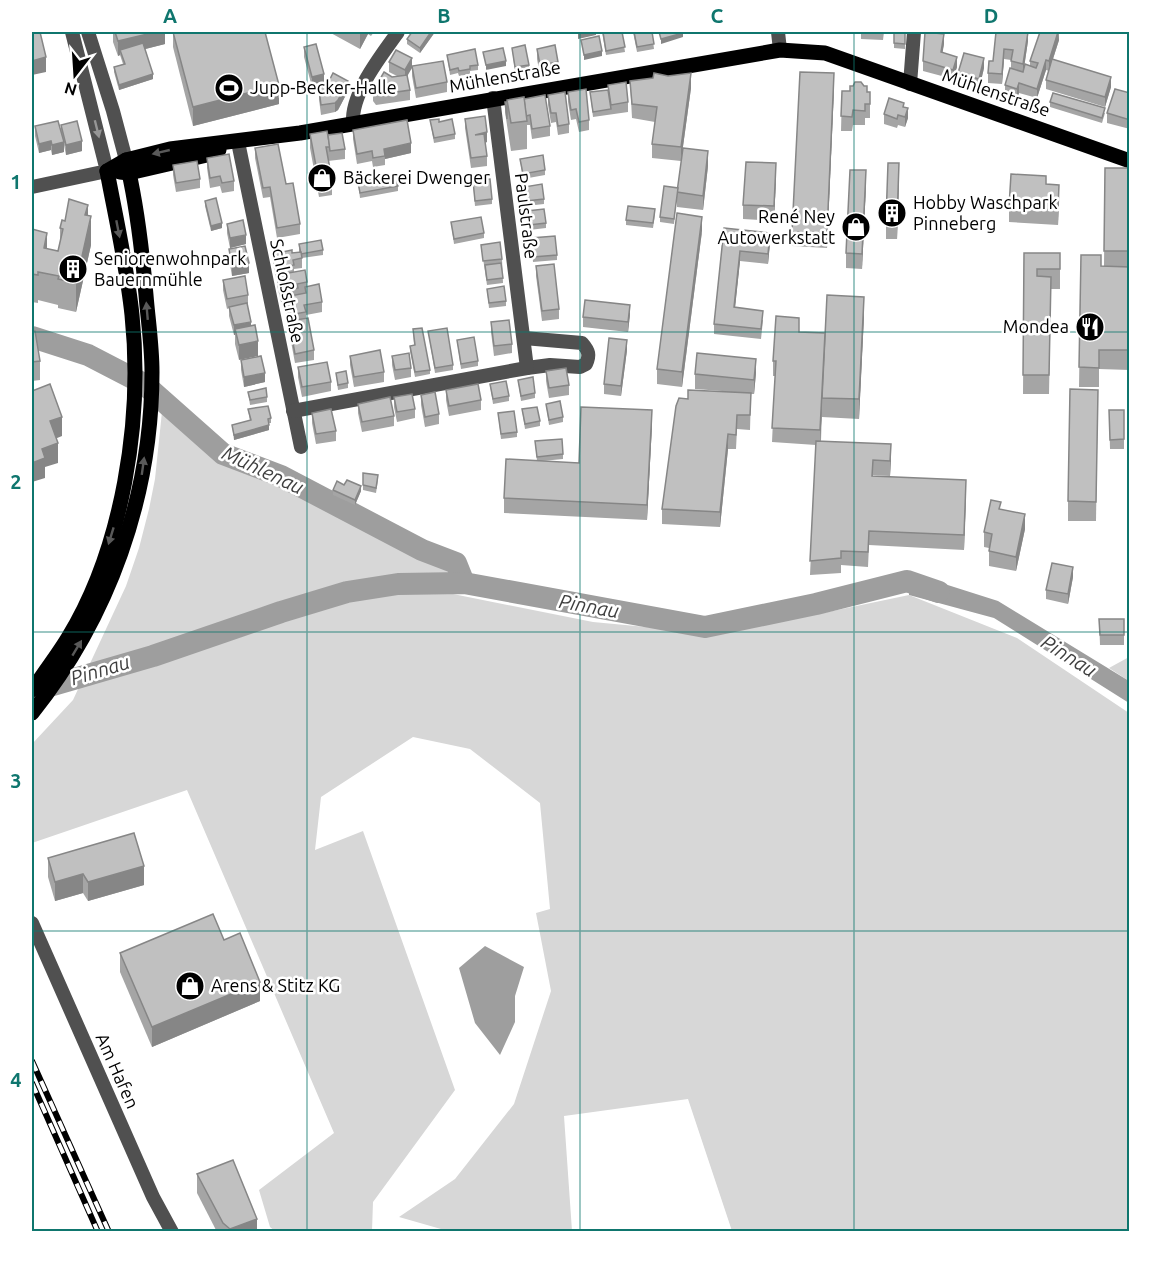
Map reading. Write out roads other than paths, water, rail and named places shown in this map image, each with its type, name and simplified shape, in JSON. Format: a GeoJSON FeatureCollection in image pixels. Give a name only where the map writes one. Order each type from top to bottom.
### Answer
{"type":"FeatureCollection","features":[{"type":"Feature","properties":{"kind":"main road","name":"Mühlenstraße"},"geometry":{"type":"LineString","coordinates":[[107,171],[128,166],[170,149],[238,142],[780,50],[825,53],[1130,161]]}},
{"type":"Feature","properties":{"kind":"main road"},"geometry":{"type":"LineString","coordinates":[[32,713],[64,669],[89,628],[115,573],[141,480],[147,440],[152,374],[144,268],[128,166]]}},
{"type":"Feature","properties":{"kind":"main road"},"geometry":{"type":"LineString","coordinates":[[32,690],[69,637],[94,584],[112,534],[126,483],[133,426],[132,318],[126,271],[107,171]]}},
{"type":"Feature","properties":{"kind":"street"},"geometry":{"type":"LineString","coordinates":[[72,32],[107,171]]}},
{"type":"Feature","properties":{"kind":"street"},"geometry":{"type":"LineString","coordinates":[[88,32],[128,166]]}},
{"type":"Feature","properties":{"kind":"street"},"geometry":{"type":"LineString","coordinates":[[353,123],[354,108],[362,88],[398,32]]}},
{"type":"Feature","properties":{"kind":"street"},"geometry":{"type":"LineString","coordinates":[[778,32],[780,50]]}},
{"type":"Feature","properties":{"kind":"street"},"geometry":{"type":"LineString","coordinates":[[910,84],[914,32]]}},
{"type":"Feature","properties":{"kind":"street","name":"Paulstraße"},"geometry":{"type":"LineString","coordinates":[[493,98],[527,368]]}},
{"type":"Feature","properties":{"kind":"street","name":"Schloßstraße"},"geometry":{"type":"LineString","coordinates":[[238,142],[301,447]]}},
{"type":"Feature","properties":{"kind":"street","name":"Mühlenstraße"},"geometry":{"type":"LineString","coordinates":[[32,187],[107,171]]}},
{"type":"Feature","properties":{"kind":"street"},"geometry":{"type":"LineString","coordinates":[[293,411],[527,368],[549,365],[580,367],[586,364],[589,357],[588,350],[582,344],[524,338]]}},
{"type":"Feature","properties":{"kind":"street","name":"Am Hafen"},"geometry":{"type":"LineString","coordinates":[[32,923],[153,1197],[172,1232]]}},
{"type":"Feature","properties":{"kind":"water"},"geometry":{"type":"Polygon","coordinates":[[[910,573],[998,601],[1129,681],[1129,703],[994,618],[909,595],[910,573]]]}},
{"type":"Feature","properties":{"kind":"water"},"geometry":{"type":"Polygon","coordinates":[[[485,946],[524,967],[515,996],[515,1022],[500,1055],[475,1023],[459,968],[485,946]]]}},
{"type":"Feature","properties":{"kind":"waterway","name":"Mühlenau"},"geometry":{"type":"LineString","coordinates":[[32,337],[88,355],[144,384],[223,454],[281,476],[422,550],[456,563],[464,583]]}},
{"type":"Feature","properties":{"kind":"waterway","name":"Pinnau"},"geometry":{"type":"LineString","coordinates":[[36,690],[153,656],[347,592],[398,584],[464,583],[705,627],[816,604],[907,581],[939,592]]}},
{"type":"Feature","properties":{"kind":"railway"},"geometry":{"type":"LineString","coordinates":[[32,1061],[109,1232]]}},
{"type":"Feature","properties":{"kind":"railway"},"geometry":{"type":"LineString","coordinates":[[32,1083],[98,1232]]}},
{"type":"Feature","properties":{"kind":"place","name":"Jupp-Becker-Halle"},"geometry":{"type":"Point","coordinates":[229,88]}},
{"type":"Feature","properties":{"kind":"place","name":"Bäckerei Dwenger"},"geometry":{"type":"Point","coordinates":[322,178]}},
{"type":"Feature","properties":{"kind":"place","name":"Hobby Waschpark Pinneberg"},"geometry":{"type":"Point","coordinates":[892,213]}},
{"type":"Feature","properties":{"kind":"place","name":"René Ney Autowerkstatt"},"geometry":{"type":"Point","coordinates":[856,227]}},
{"type":"Feature","properties":{"kind":"place","name":"Seniorenwohnpark Bauernmühle"},"geometry":{"type":"Point","coordinates":[73,269]}},
{"type":"Feature","properties":{"kind":"place","name":"Mondea"},"geometry":{"type":"Point","coordinates":[1090,327]}},
{"type":"Feature","properties":{"kind":"place","name":"Arens & Stitz KG"},"geometry":{"type":"Point","coordinates":[190,986]}}]}
